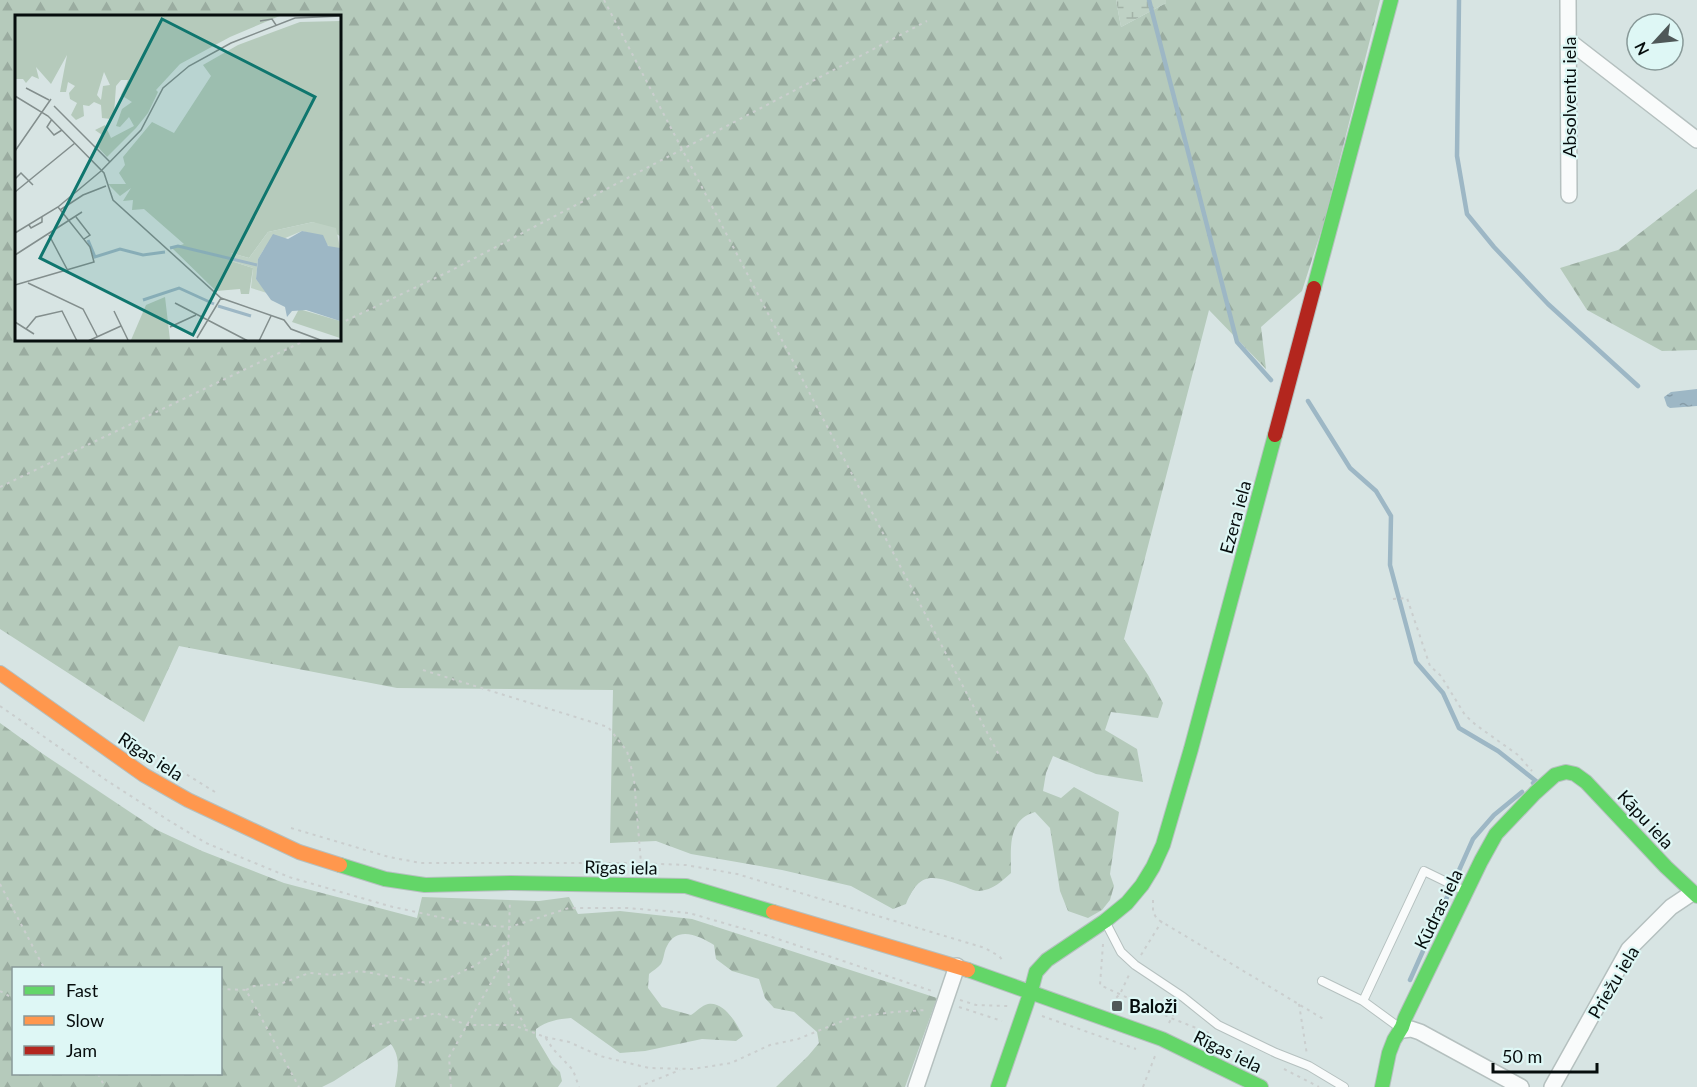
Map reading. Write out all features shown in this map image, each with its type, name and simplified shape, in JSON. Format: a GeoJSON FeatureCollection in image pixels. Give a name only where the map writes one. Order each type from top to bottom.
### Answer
{"type":"FeatureCollection","features":[{"type":"Feature","properties":{"kind":"street","name":"Ezera iela"},"geometry":{"type":"LineString","coordinates":[[998,1087],[1036,972],[1047,960],[1105,921],[1127,903],[1154,867],[1166,836],[1391,0]]}},
{"type":"Feature","properties":{"kind":"street","name":"Absolventu iela"},"geometry":{"type":"LineString","coordinates":[[1568,0],[1569,195]]}},
{"type":"Feature","properties":{"kind":"street"},"geometry":{"type":"LineString","coordinates":[[1569,42],[1697,140]]}},
{"type":"Feature","properties":{"kind":"street","name":"Rīgas iela"},"geometry":{"type":"LineString","coordinates":[[0,674],[144,775],[188,800],[300,852],[385,879],[426,885],[686,886],[957,966],[1031,991],[1162,1039],[1261,1087]]}},
{"type":"Feature","properties":{"kind":"street","name":"Kūdras iela"},"geometry":{"type":"LineString","coordinates":[[1382,1087],[1386,1062],[1392,1045],[1403,1030],[1405,1018],[1496,834],[1555,775],[1566,772]]}},
{"type":"Feature","properties":{"kind":"street","name":"Kāpu iela"},"geometry":{"type":"LineString","coordinates":[[1566,772],[1575,774],[1586,782],[1695,894]]}},
{"type":"Feature","properties":{"kind":"street","name":"Priežu iela"},"geometry":{"type":"LineString","coordinates":[[1552,1087],[1629,949],[1671,907],[1695,894]]}},
{"type":"Feature","properties":{"kind":"street"},"geometry":{"type":"LineString","coordinates":[[916,1087],[957,966]]}},
{"type":"Feature","properties":{"kind":"street"},"geometry":{"type":"LineString","coordinates":[[1403,1030],[1411,1029],[1420,1032],[1521,1087]]}},
{"type":"Feature","properties":{"kind":"lane"},"geometry":{"type":"LineString","coordinates":[[1363,1001],[1424,871],[1467,892]]}},
{"type":"Feature","properties":{"kind":"lane"},"geometry":{"type":"LineString","coordinates":[[1105,921],[1121,952],[1135,965],[1183,997],[1218,1025],[1309,1066],[1344,1087]]}},
{"type":"Feature","properties":{"kind":"lane"},"geometry":{"type":"LineString","coordinates":[[1322,981],[1363,1001],[1403,1030]]}},
{"type":"Feature","properties":{"kind":"path"},"geometry":{"type":"LineString","coordinates":[[604,0],[1000,757]]}},
{"type":"Feature","properties":{"kind":"path"},"geometry":{"type":"LineString","coordinates":[[340,324],[450,271],[927,21]]}},
{"type":"Feature","properties":{"kind":"path"},"geometry":{"type":"LineString","coordinates":[[0,487],[306,340]]}},
{"type":"Feature","properties":{"kind":"path"},"geometry":{"type":"LineString","coordinates":[[1393,598],[1407,598],[1431,666],[1442,676],[1466,715],[1476,725],[1518,755],[1545,784]]}},
{"type":"Feature","properties":{"kind":"path"},"geometry":{"type":"LineString","coordinates":[[423,670],[608,727],[627,750],[634,779],[641,863]]}},
{"type":"Feature","properties":{"kind":"path"},"geometry":{"type":"LineString","coordinates":[[0,884],[43,967]]}},
{"type":"Feature","properties":{"kind":"path"},"geometry":{"type":"LineString","coordinates":[[511,884],[509,996],[527,1030]]}},
{"type":"Feature","properties":{"kind":"path"},"geometry":{"type":"LineString","coordinates":[[1154,898],[1153,912],[1157,919],[1325,1020]]}},
{"type":"Feature","properties":{"kind":"path"},"geometry":{"type":"LineString","coordinates":[[222,989],[246,990],[254,986],[280,984],[309,973],[333,975],[360,971],[427,983],[449,978],[476,965],[509,942]]}},
{"type":"Feature","properties":{"kind":"path"},"geometry":{"type":"LineString","coordinates":[[1103,944],[1100,985],[1212,1034]]}},
{"type":"Feature","properties":{"kind":"path"},"geometry":{"type":"LineString","coordinates":[[452,1087],[449,1057],[508,953]]}},
{"type":"Feature","properties":{"kind":"path"},"geometry":{"type":"LineString","coordinates":[[246,990],[300,1087]]}},
{"type":"Feature","properties":{"kind":"path"},"geometry":{"type":"LineString","coordinates":[[1299,1004],[1309,1066]]}},
{"type":"Feature","properties":{"kind":"path"},"geometry":{"type":"LineString","coordinates":[[372,1026],[436,1013],[467,1025],[513,1025],[546,1037],[569,1042],[600,1056],[649,1068],[683,1069],[731,1063],[770,1045],[798,1039],[850,1018],[894,1012],[945,1006],[1019,1026]]}},
{"type":"Feature","properties":{"kind":"path"},"geometry":{"type":"LineString","coordinates":[[1024,1010],[1144,1052]]}},
{"type":"Feature","properties":{"kind":"path"},"geometry":{"type":"LineString","coordinates":[[546,1037],[553,1049],[573,1070],[579,1087]]}},
{"type":"Feature","properties":{"kind":"path"},"geometry":{"type":"LineString","coordinates":[[1143,1087],[1155,1056]]}},
{"type":"Feature","properties":{"kind":"path"},"geometry":{"type":"LineString","coordinates":[[1282,1068],[1319,1087]]}},
{"type":"Feature","properties":{"kind":"path"},"geometry":{"type":"LineString","coordinates":[[638,1087],[683,1069]]}},
{"type":"Feature","properties":{"kind":"green space"},"geometry":{"type":"Polygon","coordinates":[[[0,0],[1116,0],[1121,27],[1166,3],[1166,0],[1380,0],[1324,222],[1302,291],[1261,327],[1266,369],[1209,310],[1124,639],[1163,703],[1158,718],[1111,712],[1105,730],[1137,749],[1143,782],[1096,774],[1053,756],[1046,773],[1043,791],[1061,798],[1074,787],[1119,812],[1110,874],[1114,886],[1110,900],[1102,910],[1088,918],[1068,911],[1060,891],[1050,828],[1035,812],[1019,821],[1015,828],[1011,845],[1011,873],[997,885],[977,891],[946,880],[930,878],[917,885],[906,904],[893,909],[851,886],[782,870],[691,854],[656,841],[610,843],[613,690],[397,688],[179,646],[144,722],[0,629],[0,0]]]}},
{"type":"Feature","properties":{"kind":"green space"},"geometry":{"type":"Polygon","coordinates":[[[1116,0],[1166,0],[1166,3],[1121,27],[1116,0]]]}},
{"type":"Feature","properties":{"kind":"green space"},"geometry":{"type":"Polygon","coordinates":[[[1697,189],[1697,350],[1662,351],[1587,310],[1560,268],[1618,250],[1697,189]]]}},
{"type":"Feature","properties":{"kind":"green space"},"geometry":{"type":"Polygon","coordinates":[[[0,723],[157,830],[202,851],[284,883],[417,918],[422,897],[539,901],[569,897],[578,914],[620,911],[692,919],[937,998],[905,1087],[776,1087],[819,1043],[817,1032],[794,1012],[774,1008],[765,998],[759,979],[732,971],[716,959],[714,945],[702,938],[683,934],[671,940],[661,964],[649,974],[648,988],[662,1007],[691,1015],[708,1004],[719,1006],[729,1014],[743,1036],[736,1041],[702,1039],[645,1051],[620,1053],[571,1018],[562,1019],[536,1029],[536,1037],[552,1064],[560,1072],[562,1081],[558,1087],[395,1087],[398,1070],[391,1044],[322,1087],[0,1087],[0,723]]]}},
{"type":"Feature","properties":{"kind":"water"},"geometry":{"type":"Polygon","coordinates":[[[1697,389],[1697,406],[1670,408],[1667,406],[1664,397],[1671,392],[1697,389]]]}},
{"type":"Feature","properties":{"kind":"waterway"},"geometry":{"type":"LineString","coordinates":[[1149,0],[1237,342],[1271,380]]}},
{"type":"Feature","properties":{"kind":"waterway"},"geometry":{"type":"LineString","coordinates":[[1459,0],[1457,156],[1467,214],[1494,247],[1548,304],[1638,386]]}},
{"type":"Feature","properties":{"kind":"waterway"},"geometry":{"type":"LineString","coordinates":[[1308,401],[1350,468],[1376,491],[1391,516],[1390,565],[1416,662],[1443,693],[1459,728],[1498,751],[1536,781],[1533,783]]}},
{"type":"Feature","properties":{"kind":"waterway"},"geometry":{"type":"LineString","coordinates":[[1410,980],[1473,839],[1494,815],[1522,792]]}},
{"type":"Feature","properties":{"kind":"traffic: fast"},"geometry":{"type":"LineString","coordinates":[[1314,288],[1391,0]]}},
{"type":"Feature","properties":{"kind":"traffic: fast"},"geometry":{"type":"LineString","coordinates":[[998,1087],[1036,972],[1047,960],[1105,921],[1127,903],[1142,885],[1163,845],[1275,435]]}},
{"type":"Feature","properties":{"kind":"traffic: fast"},"geometry":{"type":"LineString","coordinates":[[1382,1087],[1394,1040],[1481,861],[1496,834],[1555,775],[1566,772],[1575,774],[1586,782],[1666,867],[1697,896]]}},
{"type":"Feature","properties":{"kind":"traffic: fast"},"geometry":{"type":"LineString","coordinates":[[340,865],[385,879],[425,885],[511,883],[686,886],[773,912]]}},
{"type":"Feature","properties":{"kind":"traffic: fast"},"geometry":{"type":"LineString","coordinates":[[968,970],[1162,1039],[1261,1087]]}},
{"type":"Feature","properties":{"kind":"traffic: slow"},"geometry":{"type":"LineString","coordinates":[[0,673],[144,775],[188,800],[299,852],[340,865]]}},
{"type":"Feature","properties":{"kind":"traffic: slow"},"geometry":{"type":"LineString","coordinates":[[773,912],[968,970]]}},
{"type":"Feature","properties":{"kind":"traffic: jam"},"geometry":{"type":"LineString","coordinates":[[1275,435],[1314,288]]}},
{"type":"Feature","properties":{"kind":"place","name":"Baloži"},"geometry":{"type":"Point","coordinates":[1117,1006]}}]}
